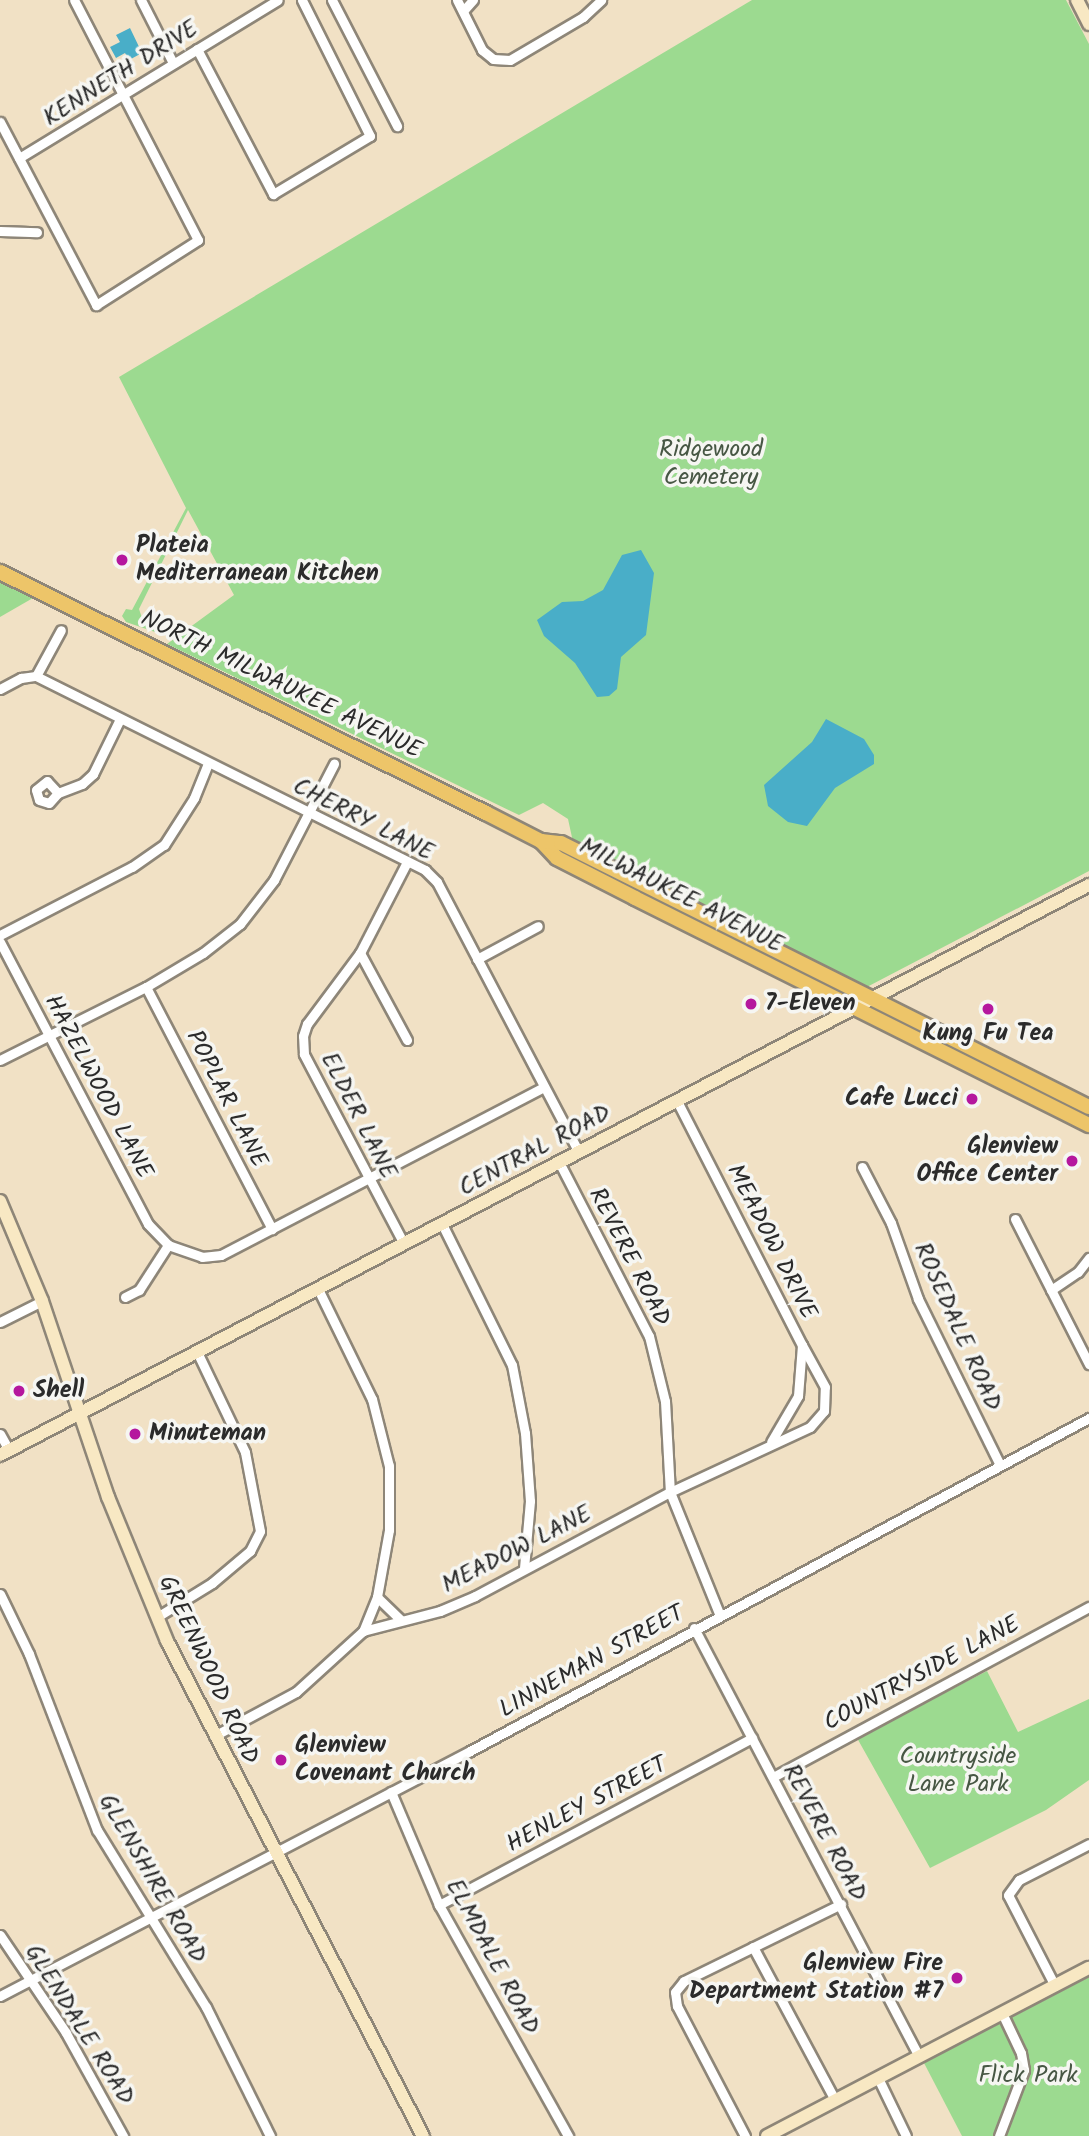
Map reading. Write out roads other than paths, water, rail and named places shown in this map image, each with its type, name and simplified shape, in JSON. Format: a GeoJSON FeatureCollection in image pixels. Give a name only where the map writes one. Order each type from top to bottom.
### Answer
{"type":"FeatureCollection","features":[{"type":"Feature","properties":{"kind":"main road"},"geometry":{"type":"LineString","coordinates":[[1077,0],[1089,24]]}},
{"type":"Feature","properties":{"kind":"main road","name":"NORTH MILWAUKEE AVENUE"},"geometry":{"type":"LineString","coordinates":[[0,572],[541,841]]}},
{"type":"Feature","properties":{"kind":"main road","name":"MILWAUKEE AVENUE"},"geometry":{"type":"LineString","coordinates":[[541,841],[561,843],[1089,1107]]}},
{"type":"Feature","properties":{"kind":"main road","name":"MILWAUKEE AVENUE"},"geometry":{"type":"LineString","coordinates":[[541,841],[556,858],[1089,1125]]}},
{"type":"Feature","properties":{"kind":"main road","name":"CENTRAL ROAD"},"geometry":{"type":"LineString","coordinates":[[5,1453],[1089,885]]}},
{"type":"Feature","properties":{"kind":"main road"},"geometry":{"type":"LineString","coordinates":[[988,1075],[1002,1077],[1047,1099],[1062,1093]]}},
{"type":"Feature","properties":{"kind":"main road","name":"GREENWOOD ROAD"},"geometry":{"type":"LineString","coordinates":[[0,1201],[42,1301],[79,1413],[157,1617],[214,1736],[423,2136]]}},
{"type":"Feature","properties":{"kind":"main road"},"geometry":{"type":"LineString","coordinates":[[767,2136],[1089,1968]]}},
{"type":"Feature","properties":{"kind":"street"},"geometry":{"type":"LineString","coordinates":[[0,122],[96,305],[198,240],[74,0]]}},
{"type":"Feature","properties":{"kind":"street"},"geometry":{"type":"LineString","coordinates":[[141,0],[173,64]]}},
{"type":"Feature","properties":{"kind":"street","name":"KENNETH DRIVE"},"geometry":{"type":"LineString","coordinates":[[19,158],[278,0]]}},
{"type":"Feature","properties":{"kind":"street"},"geometry":{"type":"LineString","coordinates":[[197,49],[273,194],[370,136],[302,0]]}},
{"type":"Feature","properties":{"kind":"street"},"geometry":{"type":"LineString","coordinates":[[332,0],[397,126]]}},
{"type":"Feature","properties":{"kind":"street"},"geometry":{"type":"LineString","coordinates":[[457,0],[482,50],[493,59],[510,60],[583,17],[601,0]]}},
{"type":"Feature","properties":{"kind":"street"},"geometry":{"type":"LineString","coordinates":[[463,11],[473,0]]}},
{"type":"Feature","properties":{"kind":"street"},"geometry":{"type":"LineString","coordinates":[[0,231],[37,232]]}},
{"type":"Feature","properties":{"kind":"street"},"geometry":{"type":"LineString","coordinates":[[0,690],[21,678],[36,676],[61,629]]}},
{"type":"Feature","properties":{"kind":"street","name":"CHERRY LANE"},"geometry":{"type":"LineString","coordinates":[[36,676],[407,862],[437,882],[579,1152]]}},
{"type":"Feature","properties":{"kind":"street"},"geometry":{"type":"LineString","coordinates":[[58,793],[93,774],[120,719]]}},
{"type":"Feature","properties":{"kind":"street"},"geometry":{"type":"LineString","coordinates":[[0,934],[132,867],[164,845],[194,798],[208,763]]}},
{"type":"Feature","properties":{"kind":"street"},"geometry":{"type":"LineString","coordinates":[[0,1060],[146,987],[204,953],[257,907],[334,764]]}},
{"type":"Feature","properties":{"kind":"street","name":"ELDER LANE"},"geometry":{"type":"LineString","coordinates":[[404,1244],[304,1054],[307,1024],[360,953],[407,862]]}},
{"type":"Feature","properties":{"kind":"street"},"geometry":{"type":"LineString","coordinates":[[477,959],[538,926]]}},
{"type":"Feature","properties":{"kind":"street","name":"HAZELWOOD LANE"},"geometry":{"type":"LineString","coordinates":[[0,942],[148,1224],[168,1245]]}},
{"type":"Feature","properties":{"kind":"street"},"geometry":{"type":"LineString","coordinates":[[360,953],[407,1040]]}},
{"type":"Feature","properties":{"kind":"street","name":"POPLAR LANE"},"geometry":{"type":"LineString","coordinates":[[146,987],[272,1229]]}},
{"type":"Feature","properties":{"kind":"street"},"geometry":{"type":"LineString","coordinates":[[125,1297],[139,1290],[168,1245],[202,1257],[221,1255],[544,1087]]}},
{"type":"Feature","properties":{"kind":"street","name":"MEADOW DRIVE"},"geometry":{"type":"LineString","coordinates":[[677,1101],[802,1345],[799,1396],[771,1442]]}},
{"type":"Feature","properties":{"kind":"street","name":"REVERE ROAD"},"geometry":{"type":"LineString","coordinates":[[559,1162],[649,1336],[666,1401],[670,1492],[719,1613]]}},
{"type":"Feature","properties":{"kind":"street","name":"ROSEDALE ROAD"},"geometry":{"type":"LineString","coordinates":[[862,1167],[891,1223],[918,1299],[1000,1465]]}},
{"type":"Feature","properties":{"kind":"street"},"geometry":{"type":"LineString","coordinates":[[1014,1219],[1089,1364]]}},
{"type":"Feature","properties":{"kind":"street"},"geometry":{"type":"LineString","coordinates":[[442,1224],[512,1364],[525,1433],[530,1501],[524,1568]]}},
{"type":"Feature","properties":{"kind":"street"},"geometry":{"type":"LineString","coordinates":[[1051,1290],[1078,1272],[1089,1258]]}},
{"type":"Feature","properties":{"kind":"street"},"geometry":{"type":"LineString","coordinates":[[318,1289],[358,1364],[384,1442],[391,1501],[377,1597],[363,1631]]}},
{"type":"Feature","properties":{"kind":"street"},"geometry":{"type":"LineString","coordinates":[[0,1322],[42,1301]]}},
{"type":"Feature","properties":{"kind":"street","name":"MEADOW LANE"},"geometry":{"type":"LineString","coordinates":[[214,1736],[296,1692],[363,1631],[464,1601],[670,1492],[771,1442],[810,1427],[824,1411],[825,1387],[802,1345]]}},
{"type":"Feature","properties":{"kind":"street"},"geometry":{"type":"LineString","coordinates":[[157,1617],[212,1583],[250,1551],[260,1531],[260,1511],[245,1452],[197,1352]]}},
{"type":"Feature","properties":{"kind":"street","name":"LINNEMAN STREET"},"geometry":{"type":"LineString","coordinates":[[0,1996],[273,1851],[391,1792],[719,1613],[1089,1418]]}},
{"type":"Feature","properties":{"kind":"street"},"geometry":{"type":"LineString","coordinates":[[0,1434],[5,1453]]}},
{"type":"Feature","properties":{"kind":"street","name":"GLENSHIRE ROAD"},"geometry":{"type":"LineString","coordinates":[[0,1594],[29,1654],[97,1830],[148,1917],[206,2007],[270,2136]]}},
{"type":"Feature","properties":{"kind":"street"},"geometry":{"type":"LineString","coordinates":[[377,1597],[401,1620]]}},
{"type":"Feature","properties":{"kind":"street","name":"COUNTRYSIDE LANE"},"geometry":{"type":"LineString","coordinates":[[773,1777],[1089,1607]]}},
{"type":"Feature","properties":{"kind":"street","name":"REVERE ROAD"},"geometry":{"type":"LineString","coordinates":[[694,1628],[919,2056]]}},
{"type":"Feature","properties":{"kind":"street","name":"HENLEY STREET"},"geometry":{"type":"LineString","coordinates":[[439,1905],[752,1738]]}},
{"type":"Feature","properties":{"kind":"street","name":"ELMDALE ROAD"},"geometry":{"type":"LineString","coordinates":[[391,1792],[439,1905],[568,2136]]}},
{"type":"Feature","properties":{"kind":"street"},"geometry":{"type":"LineString","coordinates":[[1055,1986],[1008,1895],[1019,1880],[1089,1844]]}},
{"type":"Feature","properties":{"kind":"street"},"geometry":{"type":"LineString","coordinates":[[745,2136],[677,2006],[675,1992],[684,1981],[841,1904]]}},
{"type":"Feature","properties":{"kind":"street","name":"GLENDALE ROAD"},"geometry":{"type":"LineString","coordinates":[[0,1934],[101,2092],[123,2136]]}},
{"type":"Feature","properties":{"kind":"street"},"geometry":{"type":"LineString","coordinates":[[753,1947],[835,2100]]}},
{"type":"Feature","properties":{"kind":"street"},"geometry":{"type":"LineString","coordinates":[[999,2136],[1024,2070],[1018,2044],[1002,2013]]}},
{"type":"Feature","properties":{"kind":"street"},"geometry":{"type":"LineString","coordinates":[[878,2078],[906,2136]]}},
{"type":"Feature","properties":{"kind":"water"},"geometry":{"type":"Polygon","coordinates":[[[130,28],[142,53],[129,60],[125,53],[116,58],[110,47],[120,42],[116,35],[130,28]]]}},
{"type":"Feature","properties":{"kind":"water"},"geometry":{"type":"Polygon","coordinates":[[[641,550],[654,573],[646,635],[621,657],[617,689],[609,696],[597,697],[575,663],[544,636],[537,620],[562,602],[583,601],[603,590],[622,555],[641,550]]]}},
{"type":"Feature","properties":{"kind":"water"},"geometry":{"type":"Polygon","coordinates":[[[826,719],[864,739],[874,755],[874,764],[835,788],[807,826],[788,822],[768,806],[764,785],[812,742],[826,719]]]}},
{"type":"Feature","properties":{"kind":"place","name":"Plateia Mediterranean Kitchen"},"geometry":{"type":"Point","coordinates":[122,560]}},
{"type":"Feature","properties":{"kind":"place","name":"7-Eleven"},"geometry":{"type":"Point","coordinates":[751,1004]}},
{"type":"Feature","properties":{"kind":"place","name":"Kung Fu Tea"},"geometry":{"type":"Point","coordinates":[988,1009]}},
{"type":"Feature","properties":{"kind":"place","name":"Cafe Lucci"},"geometry":{"type":"Point","coordinates":[972,1099]}},
{"type":"Feature","properties":{"kind":"place","name":"Glenview Office Center"},"geometry":{"type":"Point","coordinates":[1072,1161]}},
{"type":"Feature","properties":{"kind":"place","name":"Shell"},"geometry":{"type":"Point","coordinates":[19,1391]}},
{"type":"Feature","properties":{"kind":"place","name":"Minuteman"},"geometry":{"type":"Point","coordinates":[135,1434]}},
{"type":"Feature","properties":{"kind":"place","name":"Glenview Covenant Church"},"geometry":{"type":"Point","coordinates":[281,1760]}},
{"type":"Feature","properties":{"kind":"place","name":"Glenview Fire Department Station #7"},"geometry":{"type":"Point","coordinates":[957,1978]}},
{"type":"Feature","properties":{"kind":"park label","name":"Ridgewood Cemetery"},"geometry":{"type":"Point","coordinates":[711,464]}},
{"type":"Feature","properties":{"kind":"park label","name":"Countryside Lane Park"},"geometry":{"type":"Point","coordinates":[958,1771]}},
{"type":"Feature","properties":{"kind":"park label","name":"Flick Park"},"geometry":{"type":"Point","coordinates":[1028,2076]}}]}
